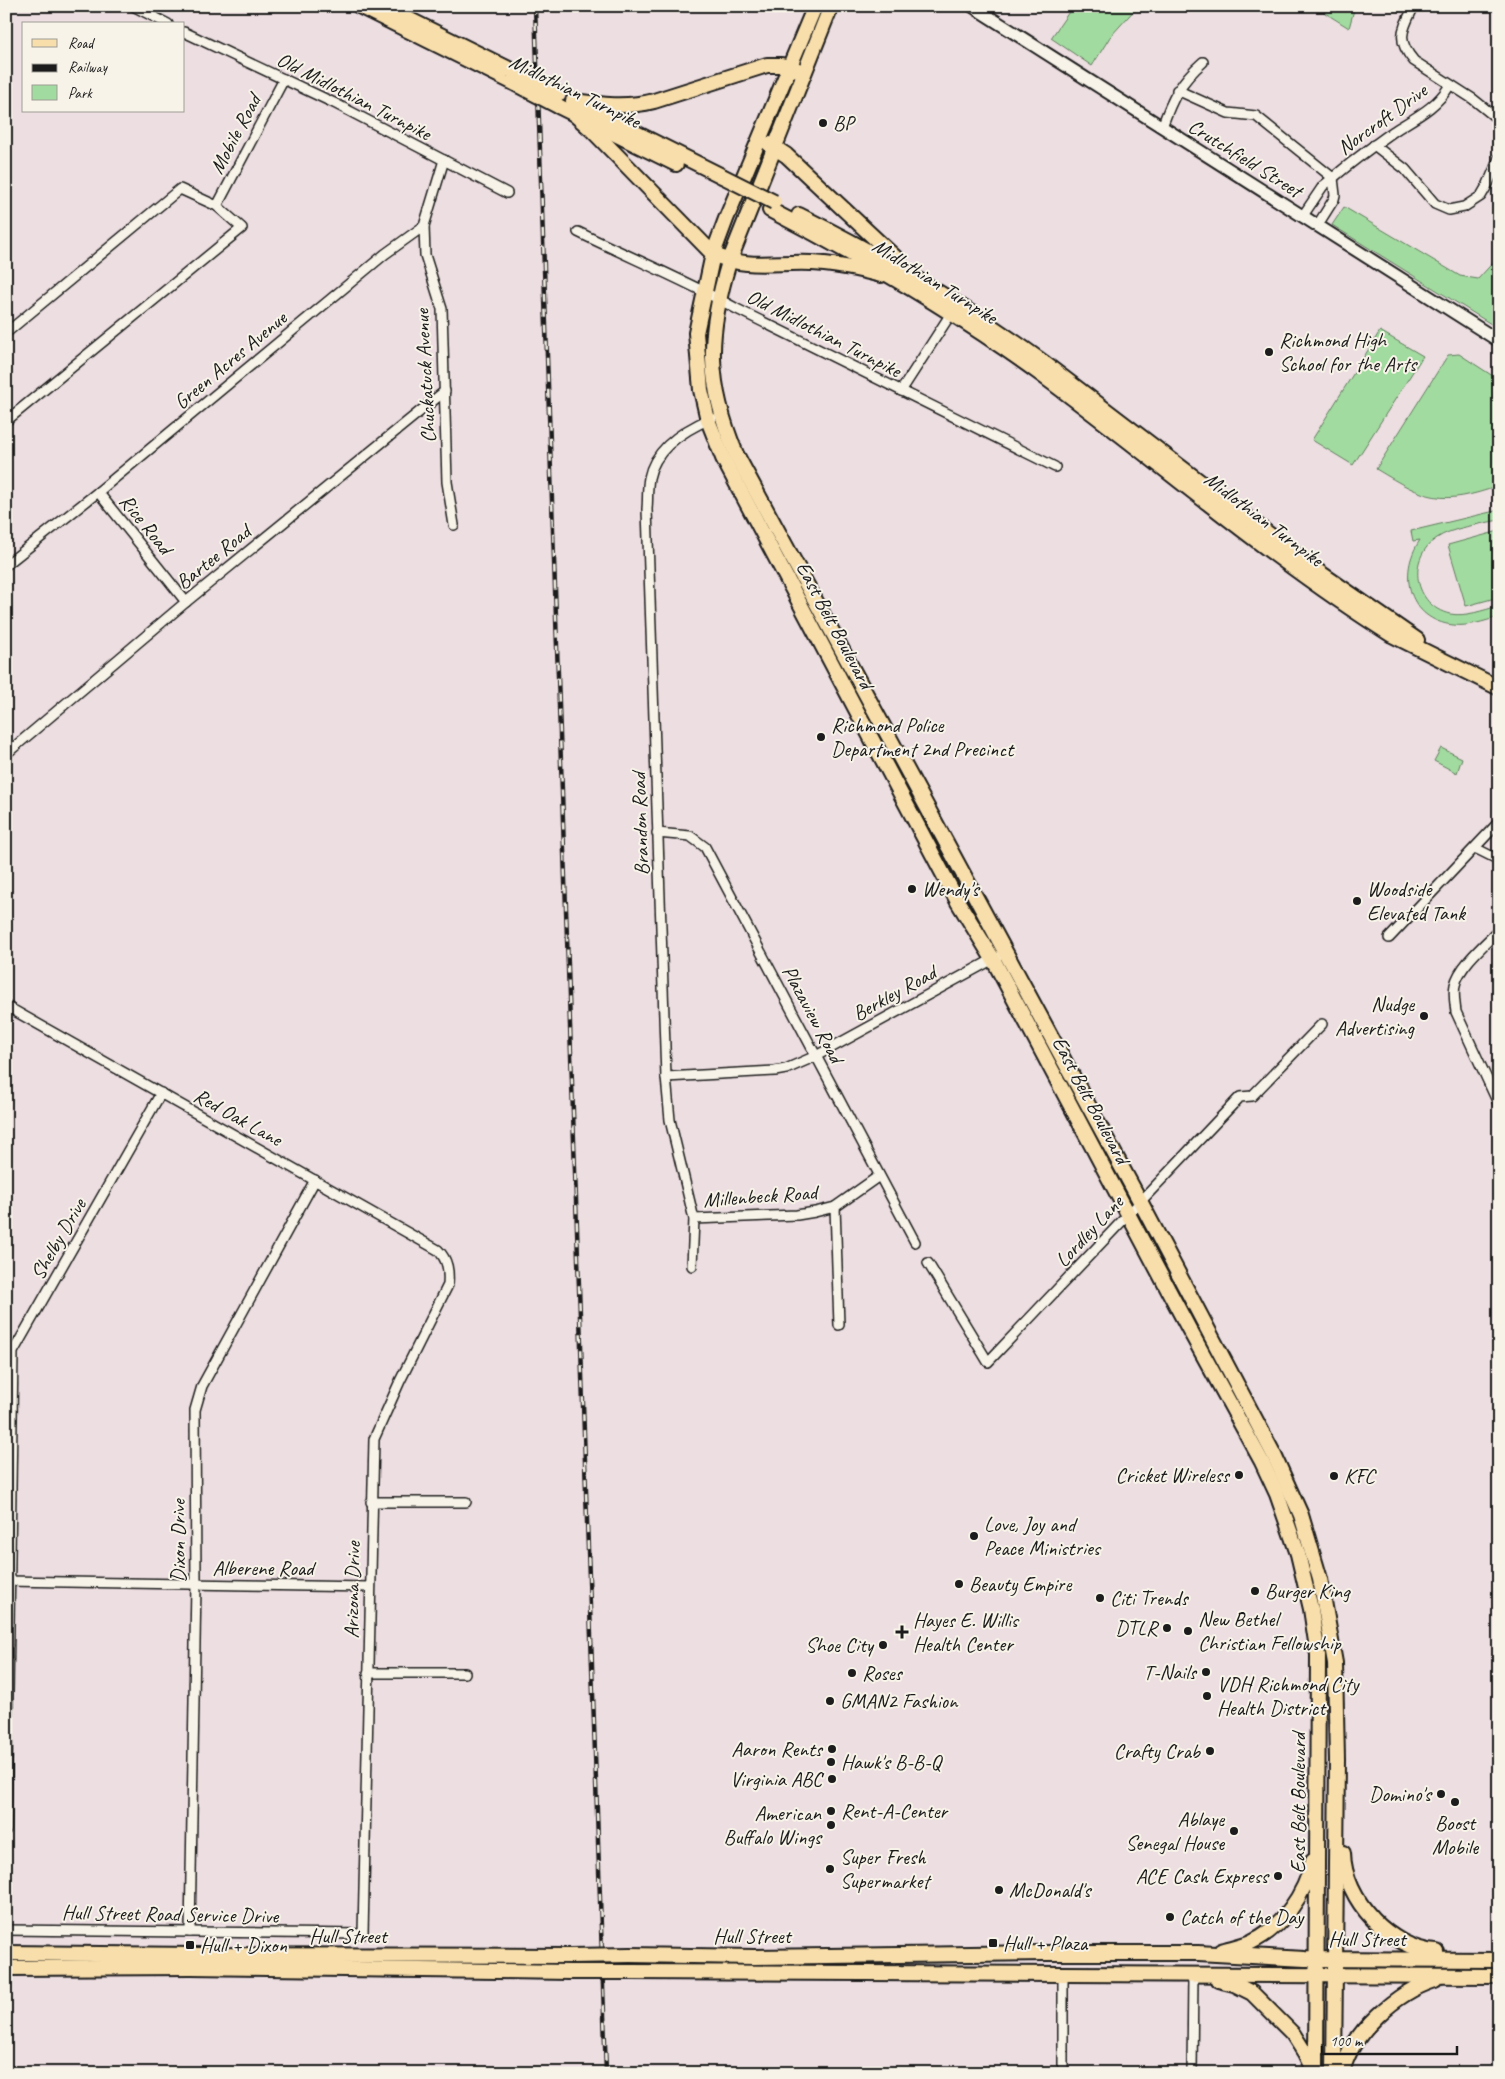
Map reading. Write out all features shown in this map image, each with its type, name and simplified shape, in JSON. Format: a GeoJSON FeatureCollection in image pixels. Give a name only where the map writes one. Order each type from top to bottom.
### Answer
{"type":"FeatureCollection","features":[{"type":"Feature","properties":{"kind":"main road","name":"Midlothian Turnpike"},"geometry":{"type":"LineString","coordinates":[[359,6],[511,76]]}},
{"type":"Feature","properties":{"kind":"main road","name":"Midlothian Turnpike"},"geometry":{"type":"LineString","coordinates":[[382,6],[558,100],[772,206],[870,251],[918,279],[1023,347],[1313,568],[1446,660]]}},
{"type":"Feature","properties":{"kind":"main road","name":"East Belt Boulevard"},"geometry":{"type":"LineString","coordinates":[[815,6],[738,189],[713,254],[704,291],[696,350],[701,390],[708,420],[723,458],[958,902],[999,956],[1140,1201],[1274,1456],[1301,1515],[1320,1579],[1330,1626],[1335,1663],[1337,1711],[1334,2073]]}},
{"type":"Feature","properties":{"kind":"main road","name":"East Belt Boulevard"},"geometry":{"type":"LineString","coordinates":[[832,6],[755,195],[729,262],[720,294],[713,334],[713,353],[715,384],[721,414],[736,454],[999,956],[1129,1214],[1262,1462],[1288,1522],[1306,1586],[1317,1644],[1319,1694],[1318,1975],[1315,2073]]}},
{"type":"Feature","properties":{"kind":"main road"},"geometry":{"type":"LineString","coordinates":[[573,107],[635,106],[654,102],[767,65],[781,65],[805,73]]}},
{"type":"Feature","properties":{"kind":"main road"},"geometry":{"type":"LineString","coordinates":[[573,107],[592,130],[713,254],[729,262],[753,264],[811,262],[839,265],[902,281]]}},
{"type":"Feature","properties":{"kind":"main road"},"geometry":{"type":"LineString","coordinates":[[759,140],[776,146],[918,279]]}},
{"type":"Feature","properties":{"kind":"main road","name":"Midlothian Turnpike"},"geometry":{"type":"LineString","coordinates":[[772,206],[952,312],[1043,375],[1351,608],[1392,635],[1446,660],[1499,688]]}},
{"type":"Feature","properties":{"kind":"main road"},"geometry":{"type":"LineString","coordinates":[[720,294],[737,272],[753,264]]}},
{"type":"Feature","properties":{"kind":"main road"},"geometry":{"type":"LineString","coordinates":[[1336,1816],[1344,1868],[1350,1886],[1359,1902],[1376,1921],[1395,1937],[1410,1946],[1474,1960]]}},
{"type":"Feature","properties":{"kind":"main road"},"geometry":{"type":"LineString","coordinates":[[1212,1953],[1252,1941],[1265,1933],[1284,1915],[1303,1891],[1310,1874],[1318,1841]]}},
{"type":"Feature","properties":{"kind":"main road","name":"Hull Street"},"geometry":{"type":"LineString","coordinates":[[6,1953],[754,1957],[1212,1953],[1317,1959],[1499,1960]]}},
{"type":"Feature","properties":{"kind":"main road"},"geometry":{"type":"LineString","coordinates":[[1018,1974],[1033,1966],[1044,1953]]}},
{"type":"Feature","properties":{"kind":"main road"},"geometry":{"type":"LineString","coordinates":[[1063,1974],[1068,1966],[1090,1953]]}},
{"type":"Feature","properties":{"kind":"main road","name":"Hull Street"},"geometry":{"type":"LineString","coordinates":[[6,1968],[191,1967],[570,1972],[1499,1976]]}},
{"type":"Feature","properties":{"kind":"main road"},"geometry":{"type":"LineString","coordinates":[[1468,1977],[1499,1972]]}},
{"type":"Feature","properties":{"kind":"main road"},"geometry":{"type":"LineString","coordinates":[[1193,1974],[1234,1984],[1252,1993],[1293,2034],[1315,2073]]}},
{"type":"Feature","properties":{"kind":"main road"},"geometry":{"type":"LineString","coordinates":[[1342,2073],[1345,2062],[1355,2043],[1393,2003],[1416,1987],[1445,1977]]}},
{"type":"Feature","properties":{"kind":"street"},"geometry":{"type":"LineString","coordinates":[[133,6],[164,22]]}},
{"type":"Feature","properties":{"kind":"street","name":"Crutchfield Street"},"geometry":{"type":"LineString","coordinates":[[972,6],[1499,341]]}},
{"type":"Feature","properties":{"kind":"street"},"geometry":{"type":"LineString","coordinates":[[1414,6],[1402,32],[1402,43],[1414,61],[1473,99],[1499,120]]}},
{"type":"Feature","properties":{"kind":"street","name":"Old Midlothian Turnpike"},"geometry":{"type":"LineString","coordinates":[[185,32],[284,79],[507,192]]}},
{"type":"Feature","properties":{"kind":"street"},"geometry":{"type":"LineString","coordinates":[[1162,127],[1178,90],[1190,73],[1203,62]]}},
{"type":"Feature","properties":{"kind":"street","name":"Mobile Road"},"geometry":{"type":"LineString","coordinates":[[217,206],[284,79]]}},
{"type":"Feature","properties":{"kind":"street","name":"Norcroft Drive"},"geometry":{"type":"LineString","coordinates":[[1302,217],[1322,186],[1374,145],[1427,112],[1438,102],[1450,85]]}},
{"type":"Feature","properties":{"kind":"street"},"geometry":{"type":"LineString","coordinates":[[1178,90],[1228,113],[1256,116],[1332,178]]}},
{"type":"Feature","properties":{"kind":"street"},"geometry":{"type":"LineString","coordinates":[[1374,145],[1405,169],[1435,204],[1449,210],[1464,207],[1480,196],[1488,184],[1499,158]]}},
{"type":"Feature","properties":{"kind":"street"},"geometry":{"type":"LineString","coordinates":[[424,226],[444,160]]}},
{"type":"Feature","properties":{"kind":"street","name":"Norcroft Drive"},"geometry":{"type":"LineString","coordinates":[[1317,226],[1334,199],[1332,178]]}},
{"type":"Feature","properties":{"kind":"street"},"geometry":{"type":"LineString","coordinates":[[6,333],[180,189],[217,206],[242,228],[6,421]]}},
{"type":"Feature","properties":{"kind":"street","name":"Chuckatuck Avenue"},"geometry":{"type":"LineString","coordinates":[[424,226],[425,255],[442,309],[448,482],[454,525]]}},
{"type":"Feature","properties":{"kind":"street","name":"Green Acres Avenue"},"geometry":{"type":"LineString","coordinates":[[6,565],[98,492],[385,254],[424,226]]}},
{"type":"Feature","properties":{"kind":"street","name":"Old Midlothian Turnpike"},"geometry":{"type":"LineString","coordinates":[[578,232],[704,291],[720,294],[902,392],[1054,467]]}},
{"type":"Feature","properties":{"kind":"street"},"geometry":{"type":"LineString","coordinates":[[902,392],[952,312]]}},
{"type":"Feature","properties":{"kind":"street","name":"Bartee Road"},"geometry":{"type":"LineString","coordinates":[[6,754],[186,602],[445,391]]}},
{"type":"Feature","properties":{"kind":"street","name":"Brandon Road"},"geometry":{"type":"LineString","coordinates":[[692,1266],[694,1218],[670,1120],[666,1077],[647,509],[649,476],[666,447],[675,439],[721,414]]}},
{"type":"Feature","properties":{"kind":"street","name":"Rice Road"},"geometry":{"type":"LineString","coordinates":[[98,492],[186,602]]}},
{"type":"Feature","properties":{"kind":"street"},"geometry":{"type":"LineString","coordinates":[[1388,938],[1499,822]]}},
{"type":"Feature","properties":{"kind":"street","name":"Plazaview Road"},"geometry":{"type":"LineString","coordinates":[[658,833],[690,836],[705,847],[915,1242]]}},
{"type":"Feature","properties":{"kind":"street"},"geometry":{"type":"LineString","coordinates":[[1475,848],[1499,860]]}},
{"type":"Feature","properties":{"kind":"street"},"geometry":{"type":"LineString","coordinates":[[1499,930],[1460,973],[1455,984],[1454,997],[1456,1012],[1499,1105]]}},
{"type":"Feature","properties":{"kind":"street","name":"Berkley Road"},"geometry":{"type":"LineString","coordinates":[[666,1077],[786,1069],[816,1056],[999,956]]}},
{"type":"Feature","properties":{"kind":"street","name":"Red Oak Lane"},"geometry":{"type":"LineString","coordinates":[[6,1006],[438,1250],[444,1256],[447,1264]]}},
{"type":"Feature","properties":{"kind":"street","name":"Lordley Lane"},"geometry":{"type":"LineString","coordinates":[[928,1263],[988,1362],[1240,1097],[1252,1096],[1322,1024]]}},
{"type":"Feature","properties":{"kind":"street","name":"Shelby Drive"},"geometry":{"type":"LineString","coordinates":[[6,1830],[10,1350],[161,1094]]}},
{"type":"Feature","properties":{"kind":"street","name":"Millenbeck Road"},"geometry":{"type":"LineString","coordinates":[[694,1218],[797,1215],[835,1208],[879,1176]]}},
{"type":"Feature","properties":{"kind":"street","name":"Dixon Drive"},"geometry":{"type":"LineString","coordinates":[[190,1932],[196,1585],[195,1410],[202,1386],[315,1180]]}},
{"type":"Feature","properties":{"kind":"street"},"geometry":{"type":"LineString","coordinates":[[835,1208],[839,1325]]}},
{"type":"Feature","properties":{"kind":"street","name":"Arizona Drive"},"geometry":{"type":"LineString","coordinates":[[363,1934],[371,1502],[374,1439],[400,1381],[448,1285],[447,1264]]}},
{"type":"Feature","properties":{"kind":"street"},"geometry":{"type":"LineString","coordinates":[[371,1502],[466,1502]]}},
{"type":"Feature","properties":{"kind":"street","name":"Alberene Road"},"geometry":{"type":"LineString","coordinates":[[8,1581],[370,1586]]}},
{"type":"Feature","properties":{"kind":"street"},"geometry":{"type":"LineString","coordinates":[[368,1673],[465,1673]]}},
{"type":"Feature","properties":{"kind":"street","name":"Hull Street Road Service Drive"},"geometry":{"type":"LineString","coordinates":[[6,1930],[363,1934]]}},
{"type":"Feature","properties":{"kind":"street"},"geometry":{"type":"LineString","coordinates":[[1063,1974],[1063,2073]]}},
{"type":"Feature","properties":{"kind":"street"},"geometry":{"type":"LineString","coordinates":[[1192,2073],[1193,1974]]}},
{"type":"Feature","properties":{"kind":"green space"},"geometry":{"type":"Polygon","coordinates":[[[1073,6],[1138,6],[1110,37],[1092,66],[1051,38],[1073,6]]]}},
{"type":"Feature","properties":{"kind":"green space"},"geometry":{"type":"Polygon","coordinates":[[[1321,6],[1355,6],[1349,28],[1325,13],[1321,6]]]}},
{"type":"Feature","properties":{"kind":"green space"},"geometry":{"type":"Polygon","coordinates":[[[1344,207],[1460,276],[1478,279],[1499,256],[1499,329],[1332,225],[1344,207]]]}},
{"type":"Feature","properties":{"kind":"green space"},"geometry":{"type":"Polygon","coordinates":[[[1380,331],[1423,356],[1353,465],[1312,440],[1380,331]]]}},
{"type":"Feature","properties":{"kind":"green space"},"geometry":{"type":"Polygon","coordinates":[[[1459,354],[1499,380],[1499,486],[1462,496],[1435,497],[1409,488],[1376,469],[1448,355],[1459,354]]]}},
{"type":"Feature","properties":{"kind":"green space"},"geometry":{"type":"Polygon","coordinates":[[[1499,510],[1499,520],[1458,529],[1437,538],[1427,547],[1421,557],[1418,580],[1428,602],[1438,609],[1450,614],[1462,615],[1499,606],[1499,617],[1476,623],[1453,625],[1438,621],[1426,614],[1417,605],[1411,593],[1409,567],[1413,553],[1420,540],[1413,541],[1411,531],[1499,510]]]}},
{"type":"Feature","properties":{"kind":"green space"},"geometry":{"type":"Polygon","coordinates":[[[1499,531],[1499,597],[1466,606],[1448,545],[1499,531]]]}},
{"type":"Feature","properties":{"kind":"green space"},"geometry":{"type":"Polygon","coordinates":[[[1441,748],[1462,758],[1457,773],[1434,761],[1441,748]]]}},
{"type":"Feature","properties":{"kind":"railway"},"geometry":{"type":"LineString","coordinates":[[535,6],[606,2073]]}},
{"type":"Feature","properties":{"kind":"place","name":"BP"},"geometry":{"type":"Point","coordinates":[823,123]}},
{"type":"Feature","properties":{"kind":"place","name":"Richmond High School for the Arts"},"geometry":{"type":"Point","coordinates":[1269,352]}},
{"type":"Feature","properties":{"kind":"place","name":"Richmond Police Department 2nd Precinct"},"geometry":{"type":"Point","coordinates":[821,737]}},
{"type":"Feature","properties":{"kind":"place","name":"Wendy's"},"geometry":{"type":"Point","coordinates":[912,889]}},
{"type":"Feature","properties":{"kind":"place","name":"Woodside Elevated Tank"},"geometry":{"type":"Point","coordinates":[1357,901]}},
{"type":"Feature","properties":{"kind":"place","name":"Nudge Advertising"},"geometry":{"type":"Point","coordinates":[1424,1016]}},
{"type":"Feature","properties":{"kind":"place","name":"Cricket Wireless"},"geometry":{"type":"Point","coordinates":[1239,1475]}},
{"type":"Feature","properties":{"kind":"place","name":"KFC"},"geometry":{"type":"Point","coordinates":[1334,1476]}},
{"type":"Feature","properties":{"kind":"place","name":"Love, Joy and Peace Ministries"},"geometry":{"type":"Point","coordinates":[974,1536]}},
{"type":"Feature","properties":{"kind":"place","name":"Beauty Empire"},"geometry":{"type":"Point","coordinates":[959,1584]}},
{"type":"Feature","properties":{"kind":"place","name":"Burger King"},"geometry":{"type":"Point","coordinates":[1255,1591]}},
{"type":"Feature","properties":{"kind":"place","name":"Citi Trends"},"geometry":{"type":"Point","coordinates":[1100,1598]}},
{"type":"Feature","properties":{"kind":"place","name":"DTLR"},"geometry":{"type":"Point","coordinates":[1167,1628]}},
{"type":"Feature","properties":{"kind":"place","name":"New Bethel Christian Fellowship"},"geometry":{"type":"Point","coordinates":[1188,1631]}},
{"type":"Feature","properties":{"kind":"place","name":"Hayes E. Willis Health Center"},"geometry":{"type":"Point","coordinates":[902,1632]}},
{"type":"Feature","properties":{"kind":"place","name":"Shoe City"},"geometry":{"type":"Point","coordinates":[883,1645]}},
{"type":"Feature","properties":{"kind":"place","name":"T-Nails"},"geometry":{"type":"Point","coordinates":[1206,1672]}},
{"type":"Feature","properties":{"kind":"place","name":"Roses"},"geometry":{"type":"Point","coordinates":[852,1673]}},
{"type":"Feature","properties":{"kind":"place","name":"VDH Richmond City Health District"},"geometry":{"type":"Point","coordinates":[1207,1696]}},
{"type":"Feature","properties":{"kind":"place","name":"GMAN2 Fashion"},"geometry":{"type":"Point","coordinates":[830,1701]}},
{"type":"Feature","properties":{"kind":"place","name":"Aaron Rents"},"geometry":{"type":"Point","coordinates":[832,1749]}},
{"type":"Feature","properties":{"kind":"place","name":"Crafty Crab"},"geometry":{"type":"Point","coordinates":[1210,1751]}},
{"type":"Feature","properties":{"kind":"place","name":"Hawk's B-B-Q"},"geometry":{"type":"Point","coordinates":[831,1762]}},
{"type":"Feature","properties":{"kind":"place","name":"Virginia ABC"},"geometry":{"type":"Point","coordinates":[832,1779]}},
{"type":"Feature","properties":{"kind":"place","name":"Domino's"},"geometry":{"type":"Point","coordinates":[1441,1794]}},
{"type":"Feature","properties":{"kind":"place","name":"Boost Mobile"},"geometry":{"type":"Point","coordinates":[1455,1802]}},
{"type":"Feature","properties":{"kind":"place","name":"Rent-A-Center"},"geometry":{"type":"Point","coordinates":[831,1811]}},
{"type":"Feature","properties":{"kind":"place","name":"American Buffalo Wings"},"geometry":{"type":"Point","coordinates":[831,1825]}},
{"type":"Feature","properties":{"kind":"place","name":"Ablaye Senegal House"},"geometry":{"type":"Point","coordinates":[1234,1831]}},
{"type":"Feature","properties":{"kind":"place","name":"Super Fresh Supermarket"},"geometry":{"type":"Point","coordinates":[830,1869]}},
{"type":"Feature","properties":{"kind":"place","name":"ACE Cash Express"},"geometry":{"type":"Point","coordinates":[1278,1876]}},
{"type":"Feature","properties":{"kind":"place","name":"McDonald's"},"geometry":{"type":"Point","coordinates":[999,1890]}},
{"type":"Feature","properties":{"kind":"place","name":"Catch of the Day"},"geometry":{"type":"Point","coordinates":[1170,1917]}},
{"type":"Feature","properties":{"kind":"place","name":"Hull + Plaza"},"geometry":{"type":"Point","coordinates":[993,1943]}},
{"type":"Feature","properties":{"kind":"place","name":"Hull + Dixon"},"geometry":{"type":"Point","coordinates":[190,1945]}}]}
